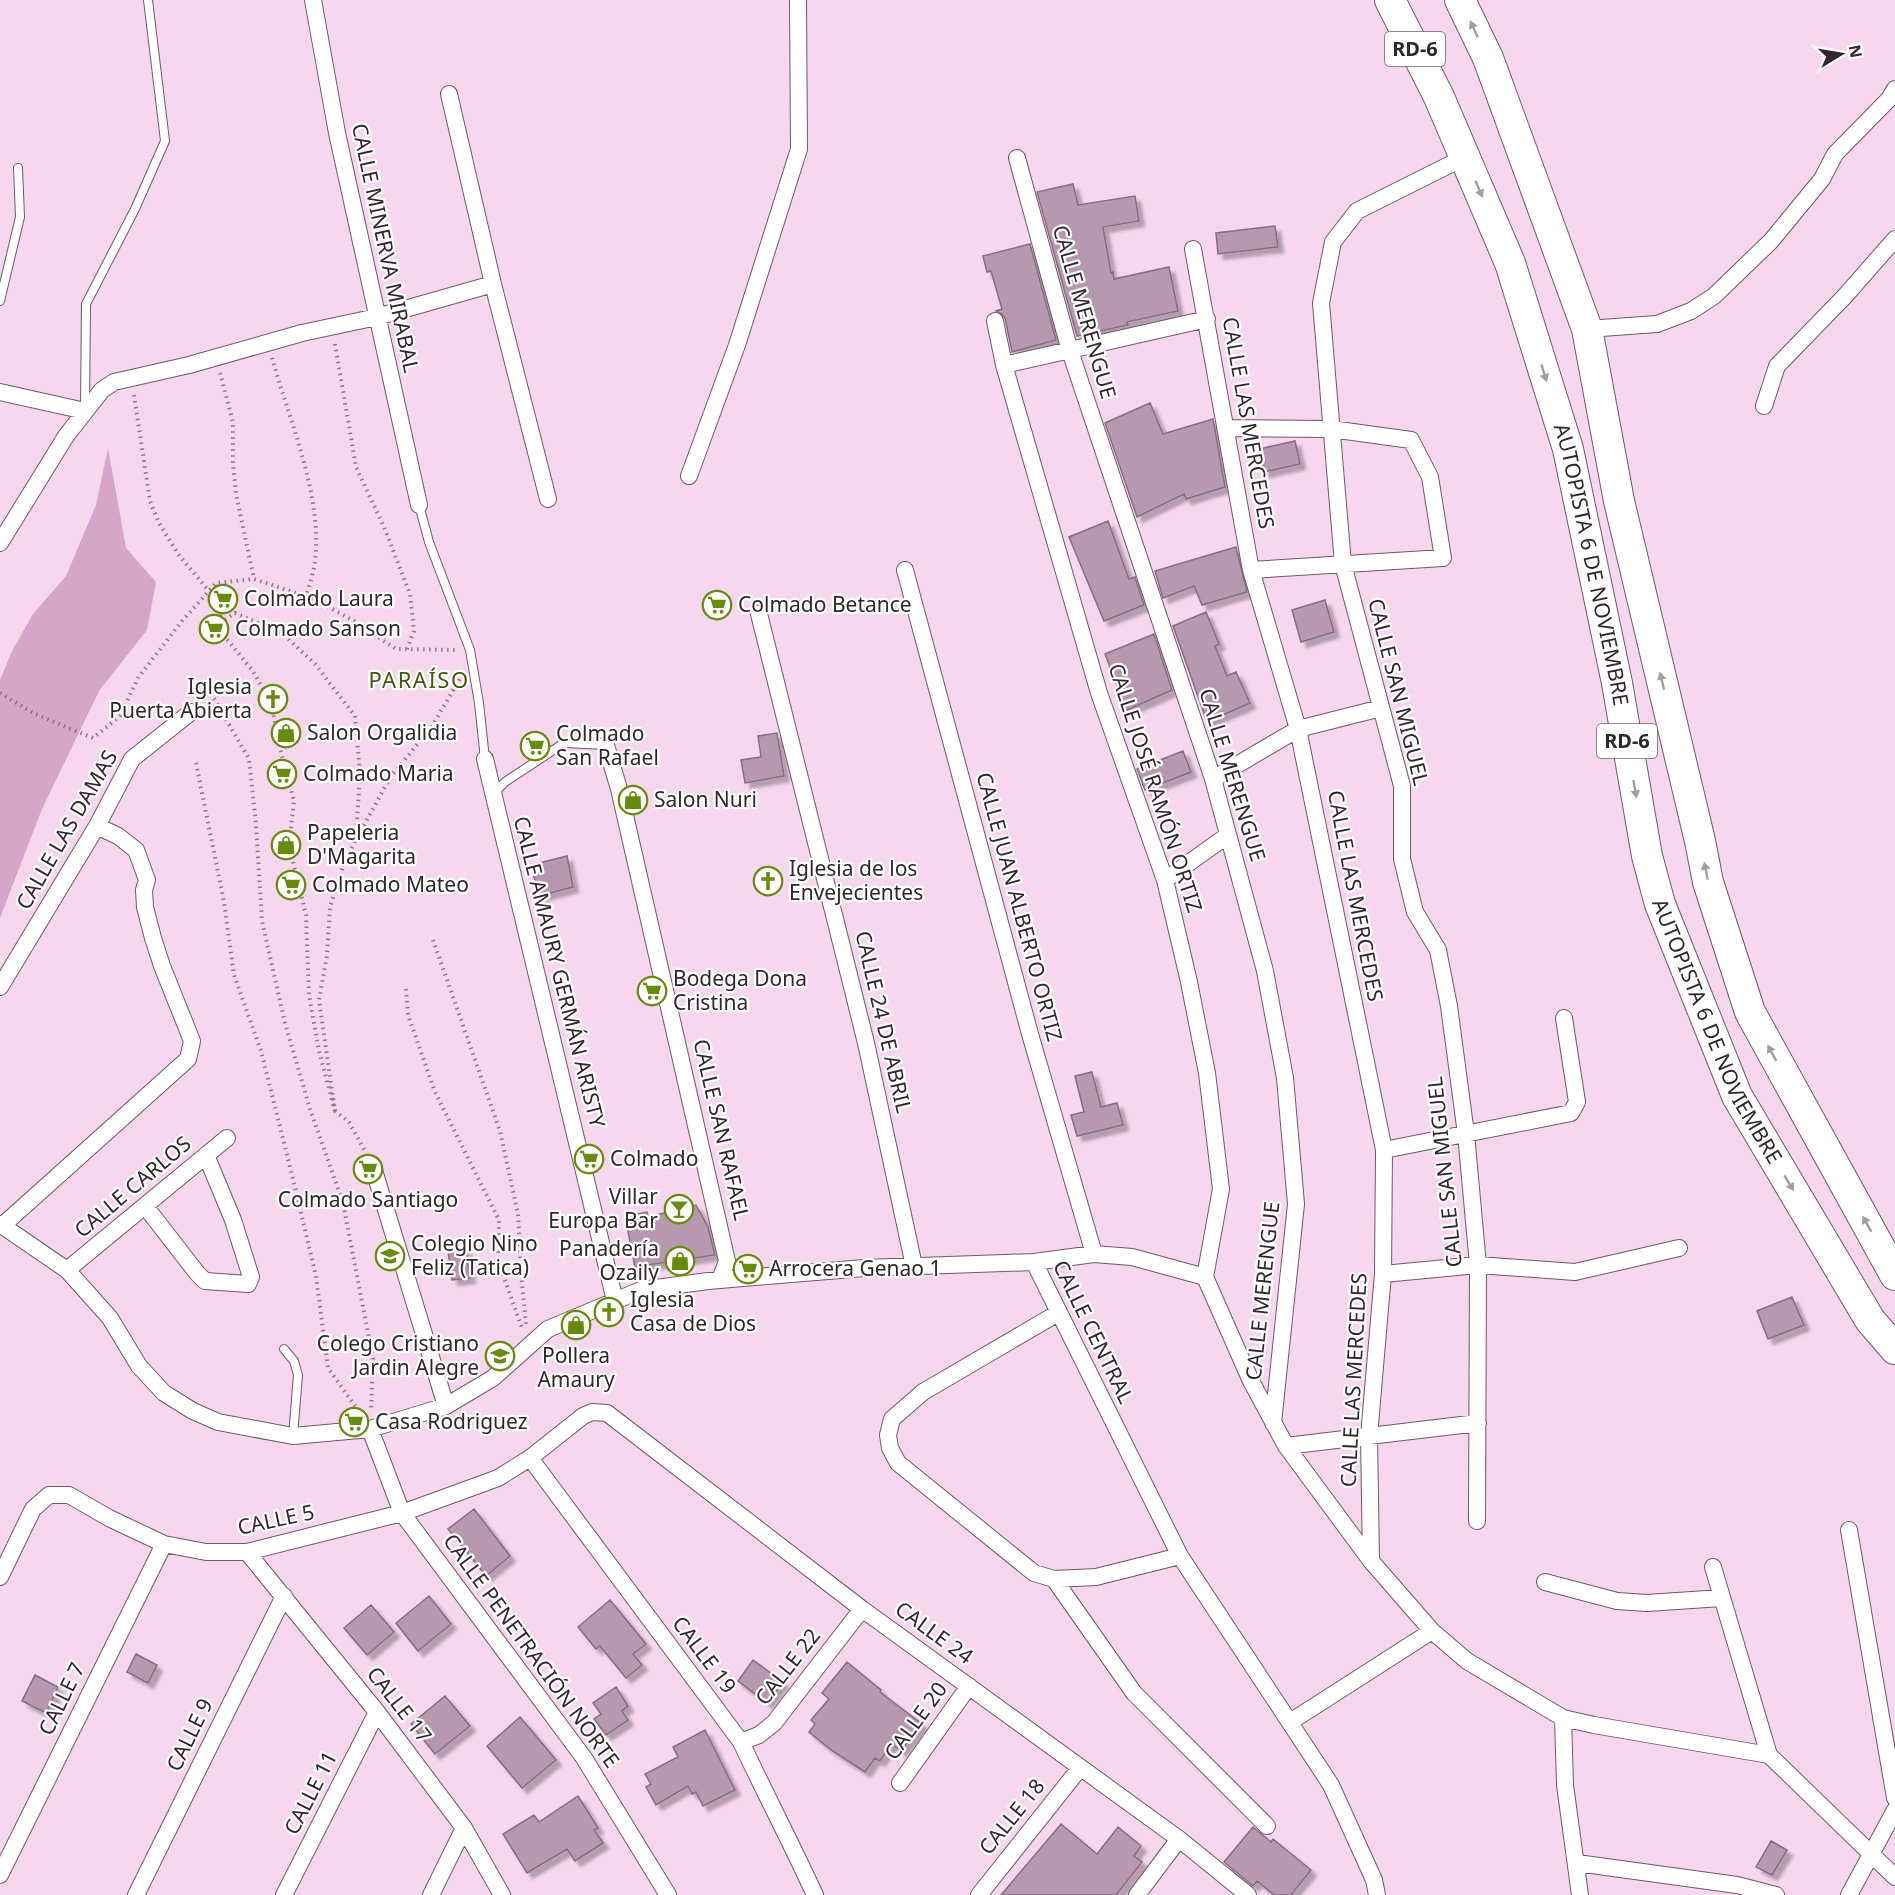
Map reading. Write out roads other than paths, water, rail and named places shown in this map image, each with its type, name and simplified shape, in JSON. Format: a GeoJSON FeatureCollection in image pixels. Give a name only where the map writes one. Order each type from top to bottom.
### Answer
{"type":"FeatureCollection","features":[{"type":"Feature","properties":{"kind":"highway","name":"AUTOPISTA 6 DE NOVIEMBRE"},"geometry":{"type":"LineString","coordinates":[[1390,0],[1439,97],[1510,263],[1568,449],[1617,683],[1647,856],[1660,904],[1737,1096],[1870,1320],[1895,1349]]}},
{"type":"Feature","properties":{"kind":"highway","name":"AUTOPISTA 6 DE NOVIEMBRE"},"geometry":{"type":"LineString","coordinates":[[1460,0],[1488,58],[1587,329],[1619,501],[1708,882],[1746,1001],[1895,1275]]}},
{"type":"Feature","properties":{"kind":"street","name":"CALLE MINERVA MIRABAL"},"geometry":{"type":"LineString","coordinates":[[313,0],[337,133],[419,506]]}},
{"type":"Feature","properties":{"kind":"street"},"geometry":{"type":"LineString","coordinates":[[689,476],[738,345],[800,149],[798,0]]}},
{"type":"Feature","properties":{"kind":"street"},"geometry":{"type":"LineString","coordinates":[[1587,329],[1656,324],[1691,311],[1714,296],[1772,242],[1822,178],[1834,154],[1889,99],[1895,89]]}},
{"type":"Feature","properties":{"kind":"street"},"geometry":{"type":"LineString","coordinates":[[449,94],[548,500]]}},
{"type":"Feature","properties":{"kind":"street","name":"CALLE SAN MIGUEL"},"geometry":{"type":"LineString","coordinates":[[1465,157],[1358,211],[1334,242],[1321,303],[1343,564],[1402,786],[1402,859],[1415,912],[1438,950],[1449,1006],[1466,1134],[1478,1265],[1478,1521]]}},
{"type":"Feature","properties":{"kind":"street","name":"CALLE MERENGUE"},"geometry":{"type":"LineString","coordinates":[[1017,158],[1070,351],[1213,779],[1264,971],[1283,1068],[1296,1204],[1273,1423]]}},
{"type":"Feature","properties":{"kind":"street"},"geometry":{"type":"LineString","coordinates":[[1764,406],[1777,366],[1845,296],[1895,239]]}},
{"type":"Feature","properties":{"kind":"street","name":"CALLE LAS MERCEDES"},"geometry":{"type":"LineString","coordinates":[[1193,249],[1251,570],[1298,729],[1384,1150],[1383,1274],[1370,1436],[1371,1561]]}},
{"type":"Feature","properties":{"kind":"street"},"geometry":{"type":"LineString","coordinates":[[0,543],[66,436],[102,390],[114,382],[216,358],[268,342],[377,317],[494,284]]}},
{"type":"Feature","properties":{"kind":"street"},"geometry":{"type":"LineString","coordinates":[[1004,365],[1207,319]]}},
{"type":"Feature","properties":{"kind":"street","name":"CALLE JOSÉ RAMÓN ORTIZ"},"geometry":{"type":"LineString","coordinates":[[995,321],[1004,365],[1099,693],[1165,880],[1190,982],[1207,1073],[1221,1189],[1205,1277]]}},
{"type":"Feature","properties":{"kind":"street"},"geometry":{"type":"LineString","coordinates":[[0,392],[85,411]]}},
{"type":"Feature","properties":{"kind":"street"},"geometry":{"type":"LineString","coordinates":[[1226,428],[1331,429],[1411,440],[1430,477],[1443,558],[1251,570]]}},
{"type":"Feature","properties":{"kind":"street","name":"CALLE JUAN ALBERTO ORTIZ"},"geometry":{"type":"LineString","coordinates":[[905,570],[1030,1034],[1094,1254]]}},
{"type":"Feature","properties":{"kind":"street","name":"CALLE 24 DE ABRIL"},"geometry":{"type":"LineString","coordinates":[[759,614],[866,1043],[914,1266]]}},
{"type":"Feature","properties":{"kind":"street"},"geometry":{"type":"LineString","coordinates":[[1213,779],[1298,729],[1381,708]]}},
{"type":"Feature","properties":{"kind":"street","name":"CALLE LAS DAMAS"},"geometry":{"type":"LineString","coordinates":[[0,987],[97,826],[132,759],[191,712]]}},
{"type":"Feature","properties":{"kind":"street","name":"CALLE SAN RAFAEL"},"geometry":{"type":"LineString","coordinates":[[606,745],[630,834],[727,1261],[720,1280]]}},
{"type":"Feature","properties":{"kind":"street","name":"CALLE AMAURY GERMÁN ARISTY"},"geometry":{"type":"LineString","coordinates":[[485,759],[615,1301]]}},
{"type":"Feature","properties":{"kind":"street"},"geometry":{"type":"LineString","coordinates":[[2,1224],[188,1059],[192,1041],[153,938],[145,907],[144,890],[147,880],[136,850],[118,836],[97,826]]}},
{"type":"Feature","properties":{"kind":"street"},"geometry":{"type":"LineString","coordinates":[[1165,880],[1228,835]]}},
{"type":"Feature","properties":{"kind":"street"},"geometry":{"type":"LineString","coordinates":[[1384,1150],[1570,1113],[1577,1102],[1564,1018]]}},
{"type":"Feature","properties":{"kind":"street","name":"CALLE CARLOS"},"geometry":{"type":"LineString","coordinates":[[67,1270],[227,1138]]}},
{"type":"Feature","properties":{"kind":"street"},"geometry":{"type":"LineString","coordinates":[[145,1206],[205,1281],[248,1284],[251,1277],[237,1231],[206,1155]]}},
{"type":"Feature","properties":{"kind":"street"},"geometry":{"type":"LineString","coordinates":[[373,1167],[446,1406]]}},
{"type":"Feature","properties":{"kind":"street","name":"CALLE CENTRAL"},"geometry":{"type":"LineString","coordinates":[[2,1224],[67,1270],[110,1318],[139,1365],[164,1393],[193,1411],[218,1422],[293,1436],[370,1429],[446,1406],[493,1378],[548,1329],[641,1290],[720,1280],[864,1268],[1034,1262],[1180,1556],[1331,1785],[1374,1880],[1377,1895]]}},
{"type":"Feature","properties":{"kind":"street"},"geometry":{"type":"LineString","coordinates":[[1383,1274],[1478,1265],[1575,1272],[1679,1248]]}},
{"type":"Feature","properties":{"kind":"street"},"geometry":{"type":"LineString","coordinates":[[1034,1262],[1094,1254],[1132,1257],[1205,1277],[1251,1381],[1286,1446],[1371,1561],[1432,1631],[1467,1661],[1563,1718],[1769,1755]]}},
{"type":"Feature","properties":{"kind":"street"},"geometry":{"type":"LineString","coordinates":[[1058,1312],[923,1392],[892,1419],[888,1435],[890,1448],[898,1463],[1034,1572],[1054,1579],[1096,1576],[1180,1556]]}},
{"type":"Feature","properties":{"kind":"street","name":"CALLE 5"},"geometry":{"type":"LineString","coordinates":[[0,1577],[33,1509],[49,1495],[69,1495],[109,1518],[164,1544],[206,1552],[247,1552],[402,1513],[498,1478],[530,1458],[583,1416],[592,1412]]}},
{"type":"Feature","properties":{"kind":"street","name":"CALLE 24"},"geometry":{"type":"LineString","coordinates":[[592,1412],[607,1413],[622,1423],[862,1609],[1179,1839],[1248,1895]]}},
{"type":"Feature","properties":{"kind":"street"},"geometry":{"type":"LineString","coordinates":[[1286,1446],[1478,1423]]}},
{"type":"Feature","properties":{"kind":"street","name":"CALLE PENETRACIÓN NORTE"},"geometry":{"type":"LineString","coordinates":[[370,1429],[402,1513],[584,1758],[668,1895]]}},
{"type":"Feature","properties":{"kind":"street","name":"CALLE 19"},"geometry":{"type":"LineString","coordinates":[[530,1458],[741,1742],[788,1835],[815,1895]]}},
{"type":"Feature","properties":{"kind":"street"},"geometry":{"type":"LineString","coordinates":[[1849,1530],[1895,1798]]}},
{"type":"Feature","properties":{"kind":"street","name":"CALLE 7"},"geometry":{"type":"LineString","coordinates":[[0,1875],[164,1544]]}},
{"type":"Feature","properties":{"kind":"street","name":"CALLE 17"},"geometry":{"type":"LineString","coordinates":[[247,1552],[377,1712],[464,1828],[502,1895]]}},
{"type":"Feature","properties":{"kind":"street"},"geometry":{"type":"LineString","coordinates":[[1713,1567],[1769,1755],[1895,1877]]}},
{"type":"Feature","properties":{"kind":"street"},"geometry":{"type":"LineString","coordinates":[[1054,1579],[1134,1693],[1267,1826]]}},
{"type":"Feature","properties":{"kind":"street"},"geometry":{"type":"LineString","coordinates":[[1545,1582],[1617,1601],[1647,1603],[1722,1598]]}},
{"type":"Feature","properties":{"kind":"street","name":"CALLE 9"},"geometry":{"type":"LineString","coordinates":[[136,1895],[284,1596]]}},
{"type":"Feature","properties":{"kind":"street","name":"CALLE 22"},"geometry":{"type":"LineString","coordinates":[[741,1742],[759,1735],[774,1723],[862,1609]]}},
{"type":"Feature","properties":{"kind":"street"},"geometry":{"type":"LineString","coordinates":[[1290,1722],[1432,1631]]}},
{"type":"Feature","properties":{"kind":"street","name":"CALLE 20"},"geometry":{"type":"LineString","coordinates":[[900,1783],[969,1686]]}},
{"type":"Feature","properties":{"kind":"street","name":"CALLE 11"},"geometry":{"type":"LineString","coordinates":[[284,1895],[377,1712]]}},
{"type":"Feature","properties":{"kind":"street"},"geometry":{"type":"LineString","coordinates":[[1563,1718],[1565,1785],[1580,1895]]}},
{"type":"Feature","properties":{"kind":"street","name":"CALLE 18"},"geometry":{"type":"LineString","coordinates":[[979,1895],[1080,1768]]}},
{"type":"Feature","properties":{"kind":"street"},"geometry":{"type":"LineString","coordinates":[[1850,1895],[1895,1810]]}},
{"type":"Feature","properties":{"kind":"street"},"geometry":{"type":"LineString","coordinates":[[431,1895],[464,1828]]}},
{"type":"Feature","properties":{"kind":"street"},"geometry":{"type":"LineString","coordinates":[[1137,1895],[1179,1839]]}},
{"type":"Feature","properties":{"kind":"street"},"geometry":{"type":"LineString","coordinates":[[1577,1863],[1737,1885],[1776,1895]]}},
{"type":"Feature","properties":{"kind":"lane"},"geometry":{"type":"LineString","coordinates":[[85,411],[86,304],[135,209],[165,141],[148,0]]}},
{"type":"Feature","properties":{"kind":"lane"},"geometry":{"type":"LineString","coordinates":[[0,301],[20,217],[18,168]]}},
{"type":"Feature","properties":{"kind":"lane"},"geometry":{"type":"LineString","coordinates":[[419,506],[429,542],[470,650],[485,759]]}},
{"type":"Feature","properties":{"kind":"lane"},"geometry":{"type":"LineString","coordinates":[[493,794],[505,782],[564,743],[606,745]]}},
{"type":"Feature","properties":{"kind":"lane"},"geometry":{"type":"LineString","coordinates":[[284,1349],[294,1361],[298,1375],[293,1436]]}},
{"type":"Feature","properties":{"kind":"place","name":"Colmado Laura"},"geometry":{"type":"Point","coordinates":[223,599]}},
{"type":"Feature","properties":{"kind":"place","name":"Colmado Betance"},"geometry":{"type":"Point","coordinates":[717,605]}},
{"type":"Feature","properties":{"kind":"place","name":"Colmado Sanson"},"geometry":{"type":"Point","coordinates":[214,629]}},
{"type":"Feature","properties":{"kind":"place","name":"Iglesia Puerta Abierta"},"geometry":{"type":"Point","coordinates":[273,699]}},
{"type":"Feature","properties":{"kind":"place","name":"Salon Orgalidia"},"geometry":{"type":"Point","coordinates":[286,733]}},
{"type":"Feature","properties":{"kind":"place","name":"Colmado San Rafael"},"geometry":{"type":"Point","coordinates":[535,746]}},
{"type":"Feature","properties":{"kind":"place","name":"Colmado Maria"},"geometry":{"type":"Point","coordinates":[282,774]}},
{"type":"Feature","properties":{"kind":"place","name":"Salon Nuri"},"geometry":{"type":"Point","coordinates":[633,800]}},
{"type":"Feature","properties":{"kind":"place","name":"Papeleria D'Magarita"},"geometry":{"type":"Point","coordinates":[286,845]}},
{"type":"Feature","properties":{"kind":"place","name":"Iglesia de los Envejecientes"},"geometry":{"type":"Point","coordinates":[768,881]}},
{"type":"Feature","properties":{"kind":"place","name":"Colmado Mateo"},"geometry":{"type":"Point","coordinates":[291,885]}},
{"type":"Feature","properties":{"kind":"place","name":"Bodega Dona Cristina"},"geometry":{"type":"Point","coordinates":[652,991]}},
{"type":"Feature","properties":{"kind":"place","name":"Colmado"},"geometry":{"type":"Point","coordinates":[589,1159]}},
{"type":"Feature","properties":{"kind":"place","name":"Colmado Santiago"},"geometry":{"type":"Point","coordinates":[368,1169]}},
{"type":"Feature","properties":{"kind":"place","name":"Villar Europa Bar"},"geometry":{"type":"Point","coordinates":[679,1209]}},
{"type":"Feature","properties":{"kind":"place","name":"Colegio Nino Feliz (Tatica)"},"geometry":{"type":"Point","coordinates":[390,1256]}},
{"type":"Feature","properties":{"kind":"place","name":"Panadería Ozaily"},"geometry":{"type":"Point","coordinates":[680,1261]}},
{"type":"Feature","properties":{"kind":"place","name":"Arrocera Genao 1"},"geometry":{"type":"Point","coordinates":[748,1269]}},
{"type":"Feature","properties":{"kind":"place","name":"Iglesia Casa de Dios"},"geometry":{"type":"Point","coordinates":[609,1312]}},
{"type":"Feature","properties":{"kind":"place","name":"Pollera Amaury"},"geometry":{"type":"Point","coordinates":[576,1325]}},
{"type":"Feature","properties":{"kind":"place","name":"Colego Cristiano Jardin Alegre"},"geometry":{"type":"Point","coordinates":[500,1356]}},
{"type":"Feature","properties":{"kind":"place","name":"Casa Rodriguez"},"geometry":{"type":"Point","coordinates":[354,1422]}},
{"type":"Feature","properties":{"kind":"district","name":"PARAÍSO"},"geometry":{"type":"Point","coordinates":[419,680]}}]}
